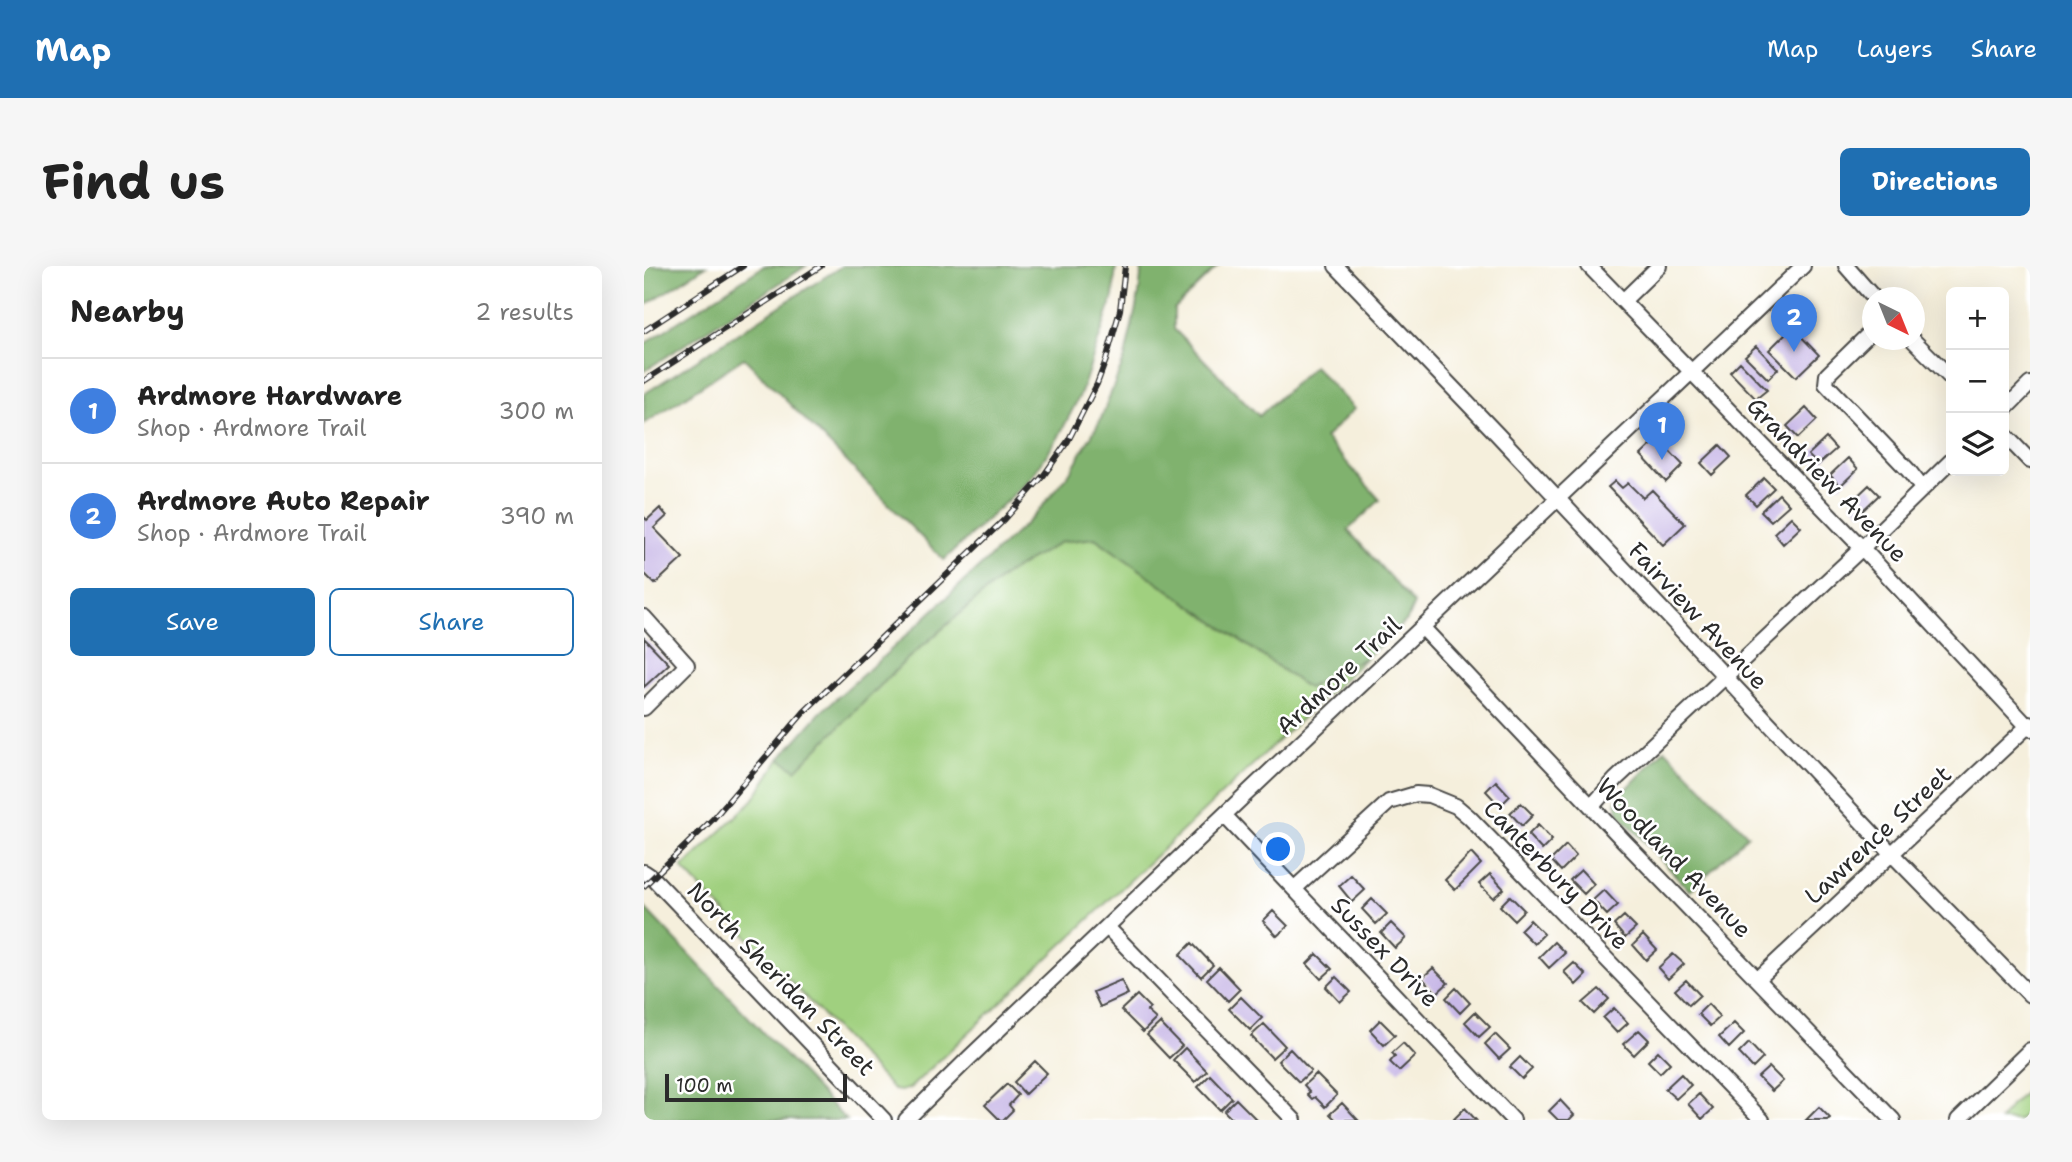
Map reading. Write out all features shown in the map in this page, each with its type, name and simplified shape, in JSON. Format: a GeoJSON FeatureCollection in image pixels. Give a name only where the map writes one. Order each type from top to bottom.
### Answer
{"type":"FeatureCollection","features":[{"type":"Feature","properties":{"kind":"street","name":"Fairview Avenue"},"geometry":{"type":"LineString","coordinates":[[1336,266],[1891,853],[2030,995]]}},
{"type":"Feature","properties":{"kind":"street","name":"Grandview Avenue"},"geometry":{"type":"LineString","coordinates":[[1588,266],[1863,548],[2029,726]]}},
{"type":"Feature","properties":{"kind":"street"},"geometry":{"type":"LineString","coordinates":[[1623,301],[1659,266]]}},
{"type":"Feature","properties":{"kind":"street","name":"Ardmore Trail"},"geometry":{"type":"LineString","coordinates":[[906,1120],[1803,266]]}},
{"type":"Feature","properties":{"kind":"street"},"geometry":{"type":"LineString","coordinates":[[1846,266],[1864,287]]}},
{"type":"Feature","properties":{"kind":"street"},"geometry":{"type":"LineString","coordinates":[[1862,341],[1827,375],[1826,384],[1923,488]]}},
{"type":"Feature","properties":{"kind":"street"},"geometry":{"type":"LineString","coordinates":[[1923,350],[1946,373]]}},
{"type":"Feature","properties":{"kind":"street"},"geometry":{"type":"LineString","coordinates":[[2009,405],[2030,384]]}},
{"type":"Feature","properties":{"kind":"street"},"geometry":{"type":"LineString","coordinates":[[2009,439],[2030,461]]}},
{"type":"Feature","properties":{"kind":"street"},"geometry":{"type":"LineString","coordinates":[[1592,806],[1616,779],[1863,548],[1946,466]]}},
{"type":"Feature","properties":{"kind":"street"},"geometry":{"type":"LineString","coordinates":[[644,617],[687,665],[644,708]]}},
{"type":"Feature","properties":{"kind":"street","name":"Woodland Avenue"},"geometry":{"type":"LineString","coordinates":[[1423,628],[1893,1120]]}},
{"type":"Feature","properties":{"kind":"street","name":"Lawrence Street"},"geometry":{"type":"LineString","coordinates":[[1758,979],[2029,726]]}},
{"type":"Feature","properties":{"kind":"street","name":"Canterbury Drive"},"geometry":{"type":"LineString","coordinates":[[1294,889],[1389,802],[1416,794],[1444,799],[1469,817],[1762,1120]]}},
{"type":"Feature","properties":{"kind":"street","name":"Sussex Drive"},"geometry":{"type":"LineString","coordinates":[[1224,815],[1513,1120]]}},
{"type":"Feature","properties":{"kind":"street","name":"North Sheridan Street"},"geometry":{"type":"LineString","coordinates":[[644,872],[653,878],[884,1120]]}},
{"type":"Feature","properties":{"kind":"street"},"geometry":{"type":"LineString","coordinates":[[1107,927],[1294,1120]]}},
{"type":"Feature","properties":{"kind":"street"},"geometry":{"type":"LineString","coordinates":[[1958,1120],[2030,1050]]}},
{"type":"Feature","properties":{"kind":"green space"},"geometry":{"type":"Polygon","coordinates":[[[644,266],[706,266],[644,306],[644,266]]]}},
{"type":"Feature","properties":{"kind":"green space"},"geometry":{"type":"Polygon","coordinates":[[[764,266],[806,266],[644,371],[644,344],[764,266]]]}},
{"type":"Feature","properties":{"kind":"green space"},"geometry":{"type":"Polygon","coordinates":[[[842,266],[1116,266],[1113,297],[1081,393],[1058,438],[1030,479],[944,560],[744,358],[644,424],[644,394],[842,266]]]}},
{"type":"Feature","properties":{"kind":"green space"},"geometry":{"type":"Polygon","coordinates":[[[1142,266],[1218,266],[1174,309],[1174,329],[1259,416],[1314,366],[1354,409],[1325,438],[1380,500],[1348,530],[1414,604],[1407,620],[1367,657],[1308,688],[1095,538],[1061,542],[1006,574],[906,660],[796,770],[780,758],[820,713],[1036,514],[1069,474],[1100,421],[1125,357],[1139,294],[1142,266]]]}},
{"type":"Feature","properties":{"kind":"green space"},"geometry":{"type":"Polygon","coordinates":[[[1095,538],[1308,688],[1367,657],[910,1088],[894,1090],[682,868],[753,800],[780,758],[795,769],[906,660],[1006,574],[1061,542],[1095,538]]]}},
{"type":"Feature","properties":{"kind":"green space"},"geometry":{"type":"Polygon","coordinates":[[[1665,749],[1748,835],[1690,891],[1618,813],[1616,800],[1665,749]]]}},
{"type":"Feature","properties":{"kind":"green space"},"geometry":{"type":"Polygon","coordinates":[[[644,907],[846,1120],[644,1120],[644,907]]]}},
{"type":"Feature","properties":{"kind":"green space"},"geometry":{"type":"Polygon","coordinates":[[[2030,1087],[2030,1109],[2019,1120],[1999,1120],[2010,1107],[2030,1087]]]}},
{"type":"Feature","properties":{"kind":"building"},"geometry":{"type":"Polygon","coordinates":[[[1792,327],[1819,355],[1796,377],[1769,350],[1792,327]]]}},
{"type":"Feature","properties":{"kind":"building"},"geometry":{"type":"Polygon","coordinates":[[[1756,346],[1778,369],[1768,379],[1745,356],[1756,346]]]}},
{"type":"Feature","properties":{"kind":"building"},"geometry":{"type":"Polygon","coordinates":[[[1740,362],[1767,390],[1756,399],[1730,372],[1740,362]]]}},
{"type":"Feature","properties":{"kind":"building"},"geometry":{"type":"Polygon","coordinates":[[[1806,408],[1817,420],[1798,438],[1787,426],[1806,408]]]}},
{"type":"Feature","properties":{"kind":"building"},"geometry":{"type":"Polygon","coordinates":[[[1826,438],[1836,449],[1818,465],[1808,455],[1826,438]]]}},
{"type":"Feature","properties":{"kind":"building"},"geometry":{"type":"Polygon","coordinates":[[[1658,439],[1683,465],[1666,482],[1641,455],[1658,439]]]}},
{"type":"Feature","properties":{"kind":"building"},"geometry":{"type":"Polygon","coordinates":[[[1720,445],[1731,457],[1712,475],[1701,463],[1720,445]]]}},
{"type":"Feature","properties":{"kind":"building"},"geometry":{"type":"Polygon","coordinates":[[[1848,458],[1858,469],[1840,486],[1830,475],[1848,458]]]}},
{"type":"Feature","properties":{"kind":"building"},"geometry":{"type":"Polygon","coordinates":[[[1764,478],[1774,488],[1756,505],[1746,495],[1764,478]]]}},
{"type":"Feature","properties":{"kind":"building"},"geometry":{"type":"Polygon","coordinates":[[[1615,481],[1622,488],[1628,483],[1643,498],[1652,490],[1685,524],[1663,545],[1608,487],[1615,481]]]}},
{"type":"Feature","properties":{"kind":"building"},"geometry":{"type":"Polygon","coordinates":[[[1869,485],[1879,495],[1861,512],[1851,502],[1869,485]]]}},
{"type":"Feature","properties":{"kind":"building"},"geometry":{"type":"Polygon","coordinates":[[[1779,494],[1789,505],[1771,521],[1761,511],[1779,494]]]}},
{"type":"Feature","properties":{"kind":"building"},"geometry":{"type":"Polygon","coordinates":[[[660,508],[667,516],[654,528],[683,558],[655,584],[644,573],[644,517],[647,520],[660,508]]]}},
{"type":"Feature","properties":{"kind":"building"},"geometry":{"type":"Polygon","coordinates":[[[1791,517],[1801,527],[1783,544],[1774,533],[1791,517]]]}},
{"type":"Feature","properties":{"kind":"building"},"geometry":{"type":"Polygon","coordinates":[[[644,638],[669,664],[644,687],[644,638]]]}},
{"type":"Feature","properties":{"kind":"building"},"geometry":{"type":"Polygon","coordinates":[[[1496,781],[1510,796],[1500,806],[1486,791],[1496,781]]]}},
{"type":"Feature","properties":{"kind":"building"},"geometry":{"type":"Polygon","coordinates":[[[1521,803],[1533,815],[1522,826],[1510,813],[1521,803]]]}},
{"type":"Feature","properties":{"kind":"building"},"geometry":{"type":"Polygon","coordinates":[[[1538,825],[1552,840],[1542,850],[1528,835],[1538,825]]]}},
{"type":"Feature","properties":{"kind":"building"},"geometry":{"type":"Polygon","coordinates":[[[1566,845],[1576,856],[1561,871],[1551,860],[1566,845]]]}},
{"type":"Feature","properties":{"kind":"building"},"geometry":{"type":"Polygon","coordinates":[[[1471,853],[1481,864],[1455,890],[1445,880],[1471,853]]]}},
{"type":"Feature","properties":{"kind":"building"},"geometry":{"type":"Polygon","coordinates":[[[1581,870],[1594,884],[1584,894],[1570,880],[1581,870]]]}},
{"type":"Feature","properties":{"kind":"building"},"geometry":{"type":"Polygon","coordinates":[[[1490,874],[1504,889],[1493,898],[1479,884],[1490,874]]]}},
{"type":"Feature","properties":{"kind":"building"},"geometry":{"type":"Polygon","coordinates":[[[1351,875],[1365,890],[1352,902],[1339,886],[1351,875]]]}},
{"type":"Feature","properties":{"kind":"building"},"geometry":{"type":"Polygon","coordinates":[[[1604,890],[1618,905],[1607,915],[1593,900],[1604,890]]]}},
{"type":"Feature","properties":{"kind":"building"},"geometry":{"type":"Polygon","coordinates":[[[1510,896],[1524,910],[1514,920],[1500,906],[1510,896]]]}},
{"type":"Feature","properties":{"kind":"building"},"geometry":{"type":"Polygon","coordinates":[[[1372,899],[1387,914],[1376,924],[1362,909],[1372,899]]]}},
{"type":"Feature","properties":{"kind":"building"},"geometry":{"type":"Polygon","coordinates":[[[1273,911],[1288,926],[1277,936],[1263,921],[1273,911]]]}},
{"type":"Feature","properties":{"kind":"building"},"geometry":{"type":"Polygon","coordinates":[[[1624,916],[1636,928],[1625,938],[1614,925],[1624,916]]]}},
{"type":"Feature","properties":{"kind":"building"},"geometry":{"type":"Polygon","coordinates":[[[1530,920],[1544,934],[1534,944],[1520,930],[1530,920]]]}},
{"type":"Feature","properties":{"kind":"building"},"geometry":{"type":"Polygon","coordinates":[[[1391,923],[1406,938],[1395,948],[1381,933],[1391,923]]]}},
{"type":"Feature","properties":{"kind":"building"},"geometry":{"type":"Polygon","coordinates":[[[1643,935],[1657,950],[1646,960],[1633,945],[1643,935]]]}},
{"type":"Feature","properties":{"kind":"building"},"geometry":{"type":"Polygon","coordinates":[[[1554,942],[1565,953],[1549,968],[1539,957],[1554,942]]]}},
{"type":"Feature","properties":{"kind":"building"},"geometry":{"type":"Polygon","coordinates":[[[1192,943],[1213,965],[1201,977],[1180,955],[1192,943]]]}},
{"type":"Feature","properties":{"kind":"building"},"geometry":{"type":"Polygon","coordinates":[[[1317,954],[1332,969],[1321,979],[1307,964],[1317,954]]]}},
{"type":"Feature","properties":{"kind":"building"},"geometry":{"type":"Polygon","coordinates":[[[1673,954],[1684,964],[1668,979],[1658,968],[1673,954]]]}},
{"type":"Feature","properties":{"kind":"building"},"geometry":{"type":"Polygon","coordinates":[[[1574,963],[1586,975],[1576,985],[1564,972],[1574,963]]]}},
{"type":"Feature","properties":{"kind":"building"},"geometry":{"type":"Polygon","coordinates":[[[1219,967],[1240,989],[1228,1001],[1207,979],[1219,967]]]}},
{"type":"Feature","properties":{"kind":"building"},"geometry":{"type":"Polygon","coordinates":[[[1433,968],[1448,983],[1437,993],[1422,978],[1433,968]]]}},
{"type":"Feature","properties":{"kind":"building"},"geometry":{"type":"Polygon","coordinates":[[[1336,977],[1351,992],[1340,1002],[1326,987],[1336,977]]]}},
{"type":"Feature","properties":{"kind":"building"},"geometry":{"type":"Polygon","coordinates":[[[1121,980],[1128,994],[1100,1007],[1093,992],[1121,980]]]}},
{"type":"Feature","properties":{"kind":"building"},"geometry":{"type":"Polygon","coordinates":[[[1686,980],[1700,995],[1689,1005],[1675,990],[1686,980]]]}},
{"type":"Feature","properties":{"kind":"building"},"geometry":{"type":"Polygon","coordinates":[[[1456,988],[1470,1003],[1460,1013],[1446,998],[1456,988]]]}},
{"type":"Feature","properties":{"kind":"building"},"geometry":{"type":"Polygon","coordinates":[[[1599,989],[1609,999],[1594,1014],[1583,1003],[1599,989]]]}},
{"type":"Feature","properties":{"kind":"building"},"geometry":{"type":"Polygon","coordinates":[[[1137,995],[1150,1008],[1147,1011],[1156,1019],[1143,1032],[1121,1010],[1137,995]]]}},
{"type":"Feature","properties":{"kind":"building"},"geometry":{"type":"Polygon","coordinates":[[[1241,997],[1262,1018],[1250,1030],[1229,1009],[1241,997]]]}},
{"type":"Feature","properties":{"kind":"building"},"geometry":{"type":"Polygon","coordinates":[[[1708,1004],[1720,1017],[1710,1026],[1698,1014],[1708,1004]]]}},
{"type":"Feature","properties":{"kind":"building"},"geometry":{"type":"Polygon","coordinates":[[[1614,1008],[1628,1023],[1617,1033],[1603,1018],[1614,1008]]]}},
{"type":"Feature","properties":{"kind":"building"},"geometry":{"type":"Polygon","coordinates":[[[1475,1012],[1490,1027],[1479,1037],[1465,1022],[1475,1012]]]}},
{"type":"Feature","properties":{"kind":"building"},"geometry":{"type":"Polygon","coordinates":[[[1380,1020],[1395,1035],[1384,1045],[1370,1030],[1380,1020]]]}},
{"type":"Feature","properties":{"kind":"building"},"geometry":{"type":"Polygon","coordinates":[[[1160,1023],[1182,1046],[1169,1058],[1147,1035],[1160,1023]]]}},
{"type":"Feature","properties":{"kind":"building"},"geometry":{"type":"Polygon","coordinates":[[[1734,1023],[1744,1033],[1729,1048],[1719,1037],[1734,1023]]]}},
{"type":"Feature","properties":{"kind":"building"},"geometry":{"type":"Polygon","coordinates":[[[1264,1024],[1285,1046],[1272,1058],[1251,1036],[1264,1024]]]}},
{"type":"Feature","properties":{"kind":"building"},"geometry":{"type":"Polygon","coordinates":[[[1639,1030],[1649,1040],[1634,1055],[1623,1044],[1639,1030]]]}},
{"type":"Feature","properties":{"kind":"building"},"geometry":{"type":"Polygon","coordinates":[[[1495,1034],[1510,1049],[1499,1059],[1485,1044],[1495,1034]]]}},
{"type":"Feature","properties":{"kind":"building"},"geometry":{"type":"Polygon","coordinates":[[[1403,1043],[1415,1056],[1399,1071],[1390,1062],[1395,1056],[1392,1053],[1403,1043]]]}},
{"type":"Feature","properties":{"kind":"building"},"geometry":{"type":"Polygon","coordinates":[[[1749,1043],[1763,1058],[1753,1068],[1739,1053],[1749,1043]]]}},
{"type":"Feature","properties":{"kind":"building"},"geometry":{"type":"Polygon","coordinates":[[[1185,1048],[1207,1071],[1195,1082],[1173,1060],[1185,1048]]]}},
{"type":"Feature","properties":{"kind":"building"},"geometry":{"type":"Polygon","coordinates":[[[1290,1049],[1311,1071],[1299,1082],[1278,1061],[1290,1049]]]}},
{"type":"Feature","properties":{"kind":"building"},"geometry":{"type":"Polygon","coordinates":[[[1658,1051],[1670,1063],[1660,1073],[1648,1061],[1658,1051]]]}},
{"type":"Feature","properties":{"kind":"building"},"geometry":{"type":"Polygon","coordinates":[[[1520,1057],[1532,1069],[1522,1079],[1510,1067],[1520,1057]]]}},
{"type":"Feature","properties":{"kind":"building"},"geometry":{"type":"Polygon","coordinates":[[[1035,1061],[1047,1073],[1025,1094],[1014,1082],[1035,1061]]]}},
{"type":"Feature","properties":{"kind":"building"},"geometry":{"type":"Polygon","coordinates":[[[1769,1067],[1783,1081],[1772,1091],[1758,1077],[1769,1067]]]}},
{"type":"Feature","properties":{"kind":"building"},"geometry":{"type":"Polygon","coordinates":[[[1316,1074],[1337,1095],[1325,1107],[1315,1097],[1312,1099],[1307,1094],[1310,1092],[1304,1085],[1316,1074]]]}},
{"type":"Feature","properties":{"kind":"building"},"geometry":{"type":"Polygon","coordinates":[[[1681,1074],[1691,1085],[1676,1099],[1665,1089],[1681,1074]]]}},
{"type":"Feature","properties":{"kind":"building"},"geometry":{"type":"Polygon","coordinates":[[[1210,1075],[1232,1098],[1220,1110],[1198,1087],[1210,1075]]]}},
{"type":"Feature","properties":{"kind":"building"},"geometry":{"type":"Polygon","coordinates":[[[1007,1084],[1018,1095],[1009,1105],[1013,1110],[1000,1120],[985,1105],[1007,1084]]]}},
{"type":"Feature","properties":{"kind":"building"},"geometry":{"type":"Polygon","coordinates":[[[1699,1094],[1713,1109],[1702,1119],[1688,1104],[1699,1094]]]}},
{"type":"Feature","properties":{"kind":"building"},"geometry":{"type":"Polygon","coordinates":[[[1236,1099],[1257,1120],[1233,1120],[1224,1111],[1236,1099]]]}},
{"type":"Feature","properties":{"kind":"building"},"geometry":{"type":"Polygon","coordinates":[[[1560,1100],[1574,1115],[1569,1120],[1558,1120],[1549,1111],[1560,1100]]]}},
{"type":"Feature","properties":{"kind":"building"},"geometry":{"type":"Polygon","coordinates":[[[1342,1103],[1358,1120],[1336,1120],[1330,1114],[1342,1103]]]}},
{"type":"Feature","properties":{"kind":"building"},"geometry":{"type":"Polygon","coordinates":[[[1819,1107],[1830,1118],[1806,1120],[1819,1107]]]}},
{"type":"Feature","properties":{"kind":"building"},"geometry":{"type":"Polygon","coordinates":[[[1465,1108],[1476,1120],[1454,1119],[1465,1108]]]}},
{"type":"Feature","properties":{"kind":"railway"},"geometry":{"type":"LineString","coordinates":[[644,331],[743,266]]}},
{"type":"Feature","properties":{"kind":"railway"},"geometry":{"type":"LineString","coordinates":[[644,381],[821,266]]}},
{"type":"Feature","properties":{"kind":"railway"},"geometry":{"type":"LineString","coordinates":[[644,886],[713,819],[804,712],[1005,519],[1044,475],[1068,441],[1097,384],[1120,310],[1125,266]]}},
{"type":"Feature","properties":{"kind":"place","name":"Ardmore Auto Repair"},"geometry":{"type":"Point","coordinates":[1794,352]}},
{"type":"Feature","properties":{"kind":"place","name":"Ardmore Hardware"},"geometry":{"type":"Point","coordinates":[1662,460]}}]}
